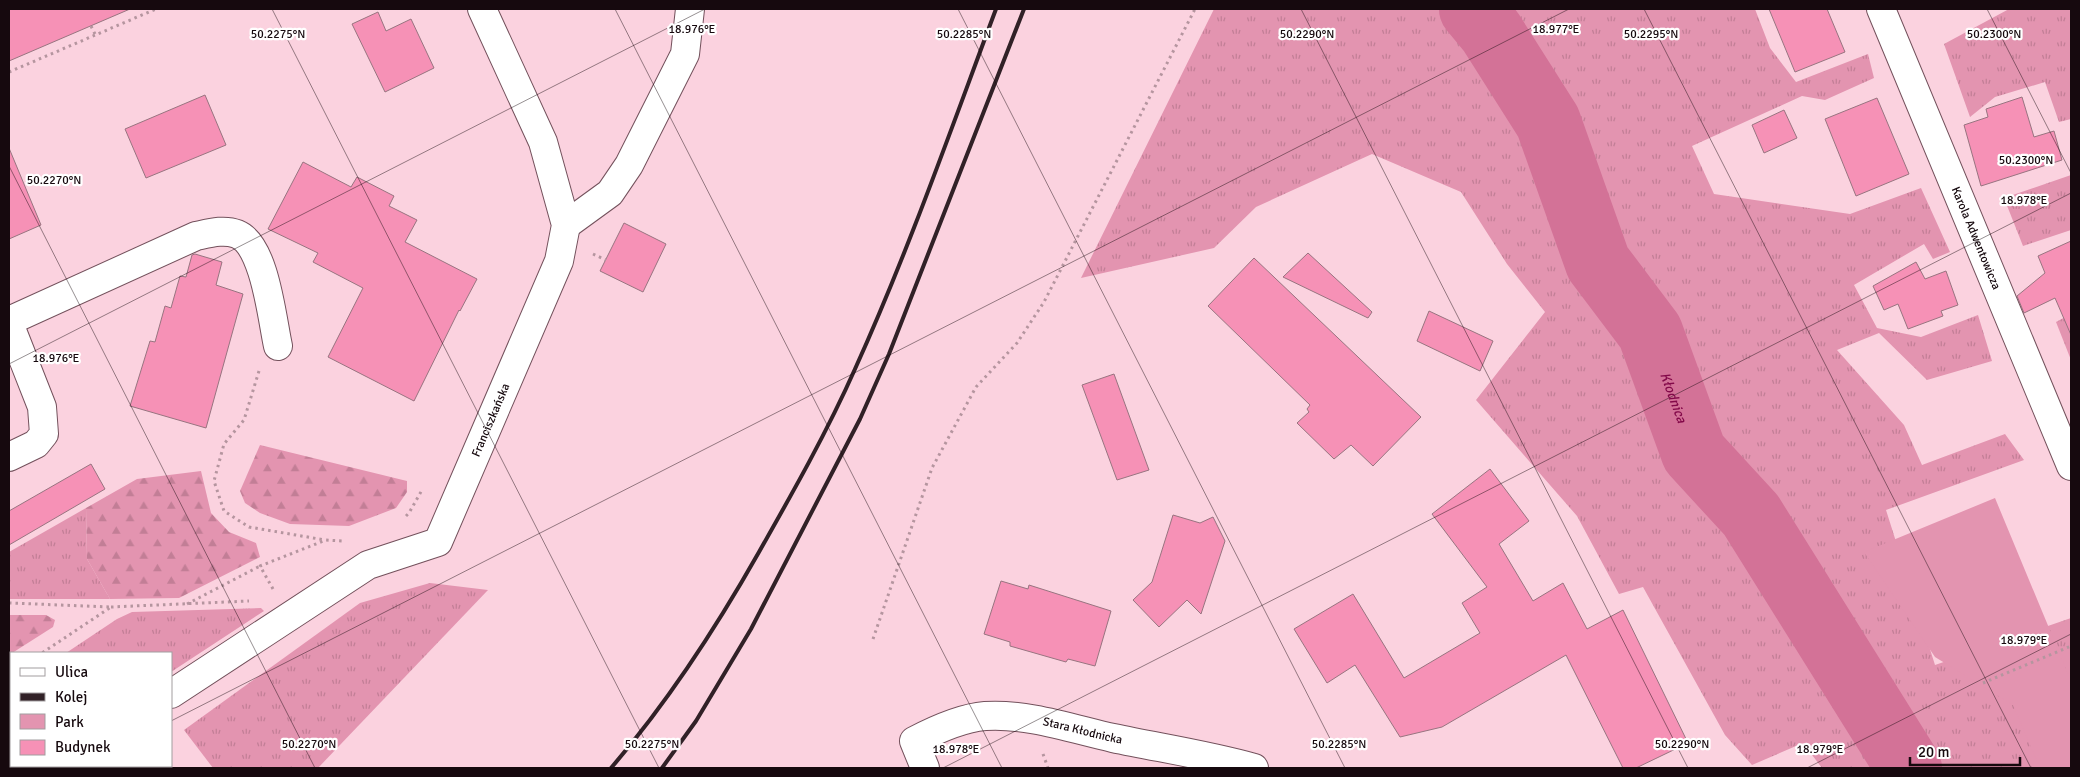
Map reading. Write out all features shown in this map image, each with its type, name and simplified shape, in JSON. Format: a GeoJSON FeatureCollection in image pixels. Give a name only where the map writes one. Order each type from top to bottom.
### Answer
{"type":"FeatureCollection","features":[{"type":"Feature","properties":{"kind":"street","name":"Franciszkańska"},"geometry":{"type":"LineString","coordinates":[[172,693],[368,565],[438,542],[559,261],[566,225],[543,142],[482,9]]}},
{"type":"Feature","properties":{"kind":"street"},"geometry":{"type":"LineString","coordinates":[[566,225],[610,193],[628,165],[685,54],[690,9]]}},
{"type":"Feature","properties":{"kind":"street","name":"Karola Adwentowicza"},"geometry":{"type":"LineString","coordinates":[[1881,9],[2071,466]]}},
{"type":"Feature","properties":{"kind":"street"},"geometry":{"type":"LineString","coordinates":[[9,457],[36,444],[44,434],[42,407],[9,322],[196,236],[222,231],[238,235],[253,247],[260,263],[278,346]]}},
{"type":"Feature","properties":{"kind":"street","name":"Stara Kłodnicka"},"geometry":{"type":"LineString","coordinates":[[925,768],[914,741],[938,729],[973,718],[1009,715],[1150,746],[1217,758],[1254,768]]}},
{"type":"Feature","properties":{"kind":"path"},"geometry":{"type":"LineString","coordinates":[[9,72],[156,9]]}},
{"type":"Feature","properties":{"kind":"path"},"geometry":{"type":"LineString","coordinates":[[873,639],[932,468],[976,387],[1017,343],[1044,302],[1195,9]]}},
{"type":"Feature","properties":{"kind":"path"},"geometry":{"type":"LineString","coordinates":[[91,26],[95,34]]}},
{"type":"Feature","properties":{"kind":"path"},"geometry":{"type":"LineString","coordinates":[[593,254],[606,260]]}},
{"type":"Feature","properties":{"kind":"path"},"geometry":{"type":"LineString","coordinates":[[278,346],[257,373],[244,420],[224,444],[214,481],[224,511],[249,527],[326,540],[351,542]]}},
{"type":"Feature","properties":{"kind":"path"},"geometry":{"type":"LineString","coordinates":[[404,517],[409,514],[423,488]]}},
{"type":"Feature","properties":{"kind":"path"},"geometry":{"type":"LineString","coordinates":[[184,605],[260,566],[326,540]]}},
{"type":"Feature","properties":{"kind":"path"},"geometry":{"type":"LineString","coordinates":[[260,566],[274,591]]}},
{"type":"Feature","properties":{"kind":"path"},"geometry":{"type":"LineString","coordinates":[[9,603],[110,607],[253,601]]}},
{"type":"Feature","properties":{"kind":"path"},"geometry":{"type":"LineString","coordinates":[[43,652],[110,607]]}},
{"type":"Feature","properties":{"kind":"path"},"geometry":{"type":"LineString","coordinates":[[1983,683],[2071,646]]}},
{"type":"Feature","properties":{"kind":"green space"},"geometry":{"type":"Polygon","coordinates":[[[1214,9],[1755,9],[1770,48],[1796,82],[1868,54],[1874,78],[1825,100],[1802,96],[1692,146],[1714,194],[1850,214],[1921,188],[1950,252],[1933,259],[1924,244],[1854,285],[1877,328],[1921,337],[1978,315],[1992,361],[1927,380],[1879,333],[1837,350],[1904,425],[1922,465],[2005,434],[2024,460],[1886,510],[1935,665],[2071,618],[2071,768],[1822,768],[1803,743],[1752,765],[1725,735],[1643,587],[1619,594],[1577,516],[1476,400],[1545,312],[1507,264],[1461,192],[1372,154],[1256,207],[1214,248],[1081,278],[1214,9]]]}},
{"type":"Feature","properties":{"kind":"green space"},"geometry":{"type":"Polygon","coordinates":[[[2009,9],[2071,9],[2071,119],[2059,122],[2045,82],[1995,97],[1970,117],[1944,44],[2009,9]]]}},
{"type":"Feature","properties":{"kind":"green space"},"geometry":{"type":"Polygon","coordinates":[[[2071,175],[2071,230],[2023,246],[2004,198],[2071,175]]]}},
{"type":"Feature","properties":{"kind":"green space"},"geometry":{"type":"Polygon","coordinates":[[[2071,314],[2071,360],[2056,322],[2071,314]]]}},
{"type":"Feature","properties":{"kind":"green space"},"geometry":{"type":"Polygon","coordinates":[[[260,445],[407,481],[407,492],[396,508],[349,526],[290,524],[260,513],[245,503],[240,491],[260,445]]]}},
{"type":"Feature","properties":{"kind":"green space"},"geometry":{"type":"Polygon","coordinates":[[[201,471],[211,513],[229,532],[256,543],[260,557],[179,598],[110,599],[87,559],[86,508],[137,479],[201,471]]]}},
{"type":"Feature","properties":{"kind":"green space"},"geometry":{"type":"Polygon","coordinates":[[[1995,498],[2071,681],[2071,768],[2040,768],[2013,705],[1935,657],[1864,552],[1995,498]]]}},
{"type":"Feature","properties":{"kind":"green space"},"geometry":{"type":"Polygon","coordinates":[[[86,508],[87,559],[110,599],[9,599],[9,552],[86,508]]]}},
{"type":"Feature","properties":{"kind":"green space"},"geometry":{"type":"Polygon","coordinates":[[[430,583],[488,590],[318,768],[213,768],[184,730],[360,603],[430,583]]]}},
{"type":"Feature","properties":{"kind":"green space"},"geometry":{"type":"Polygon","coordinates":[[[261,608],[264,611],[172,671],[172,652],[68,652],[117,619],[132,612],[261,608]]]}},
{"type":"Feature","properties":{"kind":"green space"},"geometry":{"type":"Polygon","coordinates":[[[9,615],[46,615],[55,620],[53,627],[14,652],[10,652],[9,655],[9,615]]]}},
{"type":"Feature","properties":{"kind":"green space"},"geometry":{"type":"Polygon","coordinates":[[[10,691],[10,753],[9,753],[10,691]]]}},
{"type":"Feature","properties":{"kind":"building"},"geometry":{"type":"Polygon","coordinates":[[[9,9],[130,9],[9,61],[9,9]]]}},
{"type":"Feature","properties":{"kind":"building"},"geometry":{"type":"Polygon","coordinates":[[[1769,9],[1827,9],[1845,52],[1795,72],[1769,9]]]}},
{"type":"Feature","properties":{"kind":"building"},"geometry":{"type":"Polygon","coordinates":[[[378,12],[386,31],[411,19],[434,68],[385,92],[352,24],[378,12]]]}},
{"type":"Feature","properties":{"kind":"building"},"geometry":{"type":"Polygon","coordinates":[[[205,95],[226,145],[146,178],[125,129],[205,95]]]}},
{"type":"Feature","properties":{"kind":"building"},"geometry":{"type":"Polygon","coordinates":[[[2022,97],[2034,137],[2054,131],[2062,160],[1981,186],[1964,125],[1988,117],[1986,109],[2022,97]]]}},
{"type":"Feature","properties":{"kind":"building"},"geometry":{"type":"Polygon","coordinates":[[[1877,98],[1909,174],[1856,196],[1825,119],[1877,98]]]}},
{"type":"Feature","properties":{"kind":"building"},"geometry":{"type":"Polygon","coordinates":[[[1784,110],[1797,138],[1764,153],[1752,125],[1784,110]]]}},
{"type":"Feature","properties":{"kind":"building"},"geometry":{"type":"Polygon","coordinates":[[[9,148],[41,225],[9,239],[9,148]]]}},
{"type":"Feature","properties":{"kind":"building"},"geometry":{"type":"Polygon","coordinates":[[[303,162],[351,187],[357,177],[394,196],[389,206],[417,220],[405,242],[477,279],[459,310],[414,401],[328,357],[363,288],[313,262],[318,253],[268,229],[303,162]]]}},
{"type":"Feature","properties":{"kind":"building"},"geometry":{"type":"Polygon","coordinates":[[[624,223],[666,244],[643,292],[600,271],[624,223]]]}},
{"type":"Feature","properties":{"kind":"building"},"geometry":{"type":"Polygon","coordinates":[[[2071,241],[2071,335],[2055,298],[2024,313],[2017,296],[2045,273],[2038,256],[2071,241]]]}},
{"type":"Feature","properties":{"kind":"building"},"geometry":{"type":"Polygon","coordinates":[[[1308,253],[1372,312],[1368,318],[1283,277],[1308,253]]]}},
{"type":"Feature","properties":{"kind":"building"},"geometry":{"type":"Polygon","coordinates":[[[195,254],[222,262],[216,285],[243,294],[206,428],[130,406],[150,341],[155,342],[165,306],[171,308],[180,276],[186,277],[192,255],[195,254]]]}},
{"type":"Feature","properties":{"kind":"building"},"geometry":{"type":"Polygon","coordinates":[[[1254,258],[1421,417],[1373,466],[1351,445],[1334,459],[1297,423],[1309,412],[1307,409],[1310,405],[1208,306],[1254,258]]]}},
{"type":"Feature","properties":{"kind":"building"},"geometry":{"type":"Polygon","coordinates":[[[1916,262],[1925,279],[1946,271],[1958,305],[1941,311],[1943,316],[1908,329],[1898,304],[1884,310],[1873,286],[1916,262]]]}},
{"type":"Feature","properties":{"kind":"building"},"geometry":{"type":"Polygon","coordinates":[[[1429,311],[1493,341],[1480,371],[1417,341],[1429,311]]]}},
{"type":"Feature","properties":{"kind":"building"},"geometry":{"type":"Polygon","coordinates":[[[1114,374],[1149,470],[1117,480],[1082,385],[1114,374]]]}},
{"type":"Feature","properties":{"kind":"building"},"geometry":{"type":"Polygon","coordinates":[[[91,464],[105,489],[9,545],[9,511],[91,464]]]}},
{"type":"Feature","properties":{"kind":"building"},"geometry":{"type":"Polygon","coordinates":[[[1490,469],[1529,521],[1499,544],[1533,601],[1563,583],[1587,629],[1623,610],[1688,743],[1636,768],[1623,768],[1566,655],[1442,727],[1400,737],[1355,665],[1327,683],[1294,629],[1353,594],[1404,678],[1480,633],[1462,603],[1487,587],[1432,514],[1490,469]]]}},
{"type":"Feature","properties":{"kind":"building"},"geometry":{"type":"Polygon","coordinates":[[[1173,515],[1200,523],[1213,517],[1225,541],[1201,614],[1187,600],[1159,627],[1133,600],[1152,582],[1173,515]]]}},
{"type":"Feature","properties":{"kind":"building"},"geometry":{"type":"Polygon","coordinates":[[[1001,581],[1028,589],[1029,585],[1111,611],[1095,666],[1068,659],[1066,662],[1010,646],[1010,642],[984,634],[1001,581]]]}},
{"type":"Feature","properties":{"kind":"waterway","name":"Kłodnica"},"geometry":{"type":"LineString","coordinates":[[1472,9],[1491,32],[1548,122],[1598,263],[1650,332],[1694,453],[1751,515],[1909,768]]}},
{"type":"Feature","properties":{"kind":"railway"},"geometry":{"type":"LineString","coordinates":[[611,768],[672,691],[708,636],[772,529],[833,416],[893,280],[996,9]]}},
{"type":"Feature","properties":{"kind":"railway"},"geometry":{"type":"LineString","coordinates":[[662,768],[696,721],[751,629],[860,419],[889,354],[1024,9]]}}]}
